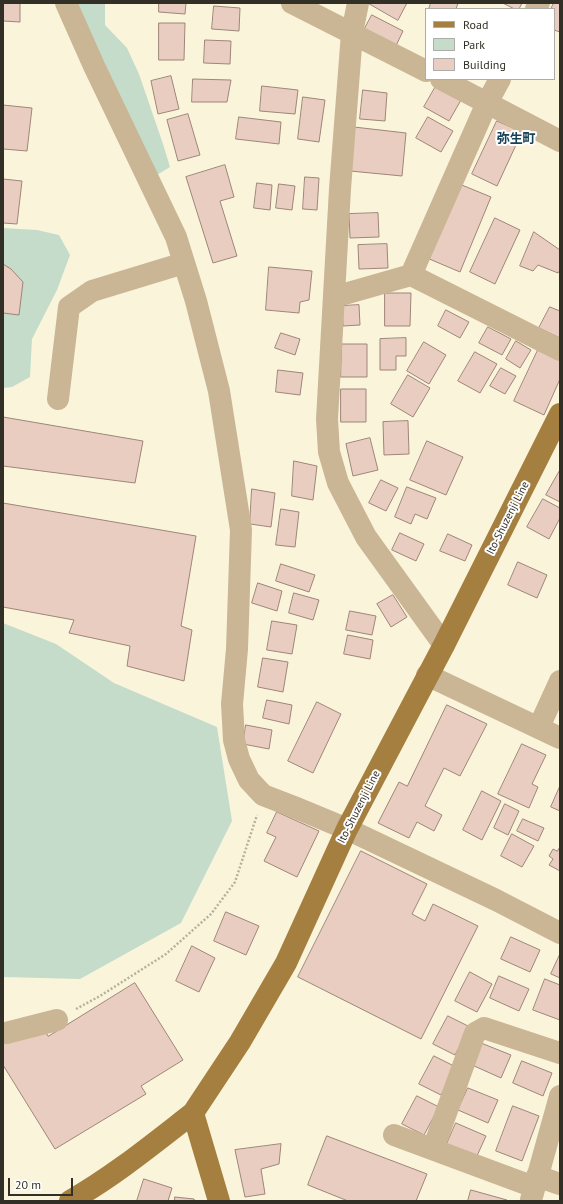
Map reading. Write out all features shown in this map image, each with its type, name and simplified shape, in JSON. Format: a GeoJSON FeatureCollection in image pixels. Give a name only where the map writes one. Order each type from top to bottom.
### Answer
{"type":"FeatureCollection","features":[{"type":"Feature","properties":{"kind":"main road","name":"Ito-Shuzenji Line"},"geometry":{"type":"LineString","coordinates":[[70,1201],[94,1187],[129,1162],[193,1113],[240,1042],[286,963],[347,829],[444,645],[560,414]]}},
{"type":"Feature","properties":{"kind":"main road"},"geometry":{"type":"LineString","coordinates":[[193,1113],[218,1201]]}},
{"type":"Feature","properties":{"kind":"street"},"geometry":{"type":"LineString","coordinates":[[66,3],[94,66],[176,237],[196,300],[219,391],[241,530],[237,649],[232,704],[234,740],[239,759],[249,780],[263,795],[347,829],[496,900],[560,933]]}},
{"type":"Feature","properties":{"kind":"street"},"geometry":{"type":"LineString","coordinates":[[292,3],[425,70]]}},
{"type":"Feature","properties":{"kind":"street"},"geometry":{"type":"LineString","coordinates":[[358,3],[352,33],[340,190],[327,420],[329,452],[338,483],[366,537],[444,645]]}},
{"type":"Feature","properties":{"kind":"street"},"geometry":{"type":"LineString","coordinates":[[443,80],[560,141]]}},
{"type":"Feature","properties":{"kind":"street"},"geometry":{"type":"LineString","coordinates":[[411,274],[487,103],[499,80]]}},
{"type":"Feature","properties":{"kind":"street"},"geometry":{"type":"LineString","coordinates":[[58,399],[69,307],[92,291],[184,263]]}},
{"type":"Feature","properties":{"kind":"street"},"geometry":{"type":"LineString","coordinates":[[334,297],[411,274],[560,350]]}},
{"type":"Feature","properties":{"kind":"street"},"geometry":{"type":"LineString","coordinates":[[427,675],[560,738]]}},
{"type":"Feature","properties":{"kind":"street"},"geometry":{"type":"LineString","coordinates":[[539,727],[560,681]]}},
{"type":"Feature","properties":{"kind":"street"},"geometry":{"type":"LineString","coordinates":[[3,1033],[57,1020]]}},
{"type":"Feature","properties":{"kind":"street"},"geometry":{"type":"LineString","coordinates":[[433,1149],[475,1033],[484,1028],[560,1053]]}},
{"type":"Feature","properties":{"kind":"street"},"geometry":{"type":"LineString","coordinates":[[534,1188],[560,1096]]}},
{"type":"Feature","properties":{"kind":"street"},"geometry":{"type":"LineString","coordinates":[[394,1135],[534,1188],[560,1184]]}},
{"type":"Feature","properties":{"kind":"path"},"geometry":{"type":"LineString","coordinates":[[57,1020],[100,996],[166,954],[211,914],[235,882],[263,795]]}},
{"type":"Feature","properties":{"kind":"green space"},"geometry":{"type":"Polygon","coordinates":[[[73,3],[105,3],[105,25],[127,48],[139,74],[170,167],[157,175],[73,3]]]}},
{"type":"Feature","properties":{"kind":"green space"},"geometry":{"type":"Polygon","coordinates":[[[3,228],[37,230],[59,235],[70,255],[57,290],[32,339],[30,377],[12,387],[3,388],[3,228]]]}},
{"type":"Feature","properties":{"kind":"green space"},"geometry":{"type":"Polygon","coordinates":[[[3,623],[56,644],[114,683],[217,727],[232,821],[181,923],[80,979],[3,977],[3,623]]]}},
{"type":"Feature","properties":{"kind":"building"},"geometry":{"type":"Polygon","coordinates":[[[3,3],[20,3],[20,22],[3,21],[3,3]]]}},
{"type":"Feature","properties":{"kind":"building"},"geometry":{"type":"Polygon","coordinates":[[[159,3],[186,3],[185,14],[159,12],[159,3]]]}},
{"type":"Feature","properties":{"kind":"building"},"geometry":{"type":"Polygon","coordinates":[[[368,3],[407,3],[398,20],[368,3]]]}},
{"type":"Feature","properties":{"kind":"building"},"geometry":{"type":"Polygon","coordinates":[[[431,3],[458,3],[456,8],[429,8],[431,3]]]}},
{"type":"Feature","properties":{"kind":"building"},"geometry":{"type":"Polygon","coordinates":[[[503,3],[522,3],[520,8],[513,8],[503,3]]]}},
{"type":"Feature","properties":{"kind":"building"},"geometry":{"type":"Polygon","coordinates":[[[554,3],[560,3],[560,32],[555,30],[555,8],[552,8],[554,3]]]}},
{"type":"Feature","properties":{"kind":"building"},"geometry":{"type":"Polygon","coordinates":[[[214,6],[240,8],[239,31],[212,29],[214,6]]]}},
{"type":"Feature","properties":{"kind":"building"},"geometry":{"type":"Polygon","coordinates":[[[372,15],[403,31],[394,50],[362,34],[372,15]]]}},
{"type":"Feature","properties":{"kind":"building"},"geometry":{"type":"Polygon","coordinates":[[[159,23],[185,23],[184,60],[159,60],[159,23]]]}},
{"type":"Feature","properties":{"kind":"building"},"geometry":{"type":"Polygon","coordinates":[[[205,40],[231,41],[230,64],[204,63],[205,40]]]}},
{"type":"Feature","properties":{"kind":"building"},"geometry":{"type":"Polygon","coordinates":[[[171,76],[179,109],[158,114],[151,81],[171,76]]]}},
{"type":"Feature","properties":{"kind":"building"},"geometry":{"type":"Polygon","coordinates":[[[193,79],[231,80],[227,102],[192,102],[193,79]]]}},
{"type":"Feature","properties":{"kind":"building"},"geometry":{"type":"Polygon","coordinates":[[[262,86],[298,90],[295,114],[260,111],[262,86]]]}},
{"type":"Feature","properties":{"kind":"building"},"geometry":{"type":"Polygon","coordinates":[[[436,86],[461,100],[449,121],[424,107],[436,86]]]}},
{"type":"Feature","properties":{"kind":"building"},"geometry":{"type":"Polygon","coordinates":[[[363,90],[387,93],[385,121],[360,119],[363,90]]]}},
{"type":"Feature","properties":{"kind":"building"},"geometry":{"type":"Polygon","coordinates":[[[303,97],[325,100],[319,142],[298,139],[303,97]]]}},
{"type":"Feature","properties":{"kind":"building"},"geometry":{"type":"Polygon","coordinates":[[[3,105],[32,108],[27,151],[3,149],[3,105]]]}},
{"type":"Feature","properties":{"kind":"building"},"geometry":{"type":"Polygon","coordinates":[[[188,114],[200,155],[178,161],[167,120],[188,114]]]}},
{"type":"Feature","properties":{"kind":"building"},"geometry":{"type":"Polygon","coordinates":[[[239,117],[281,122],[279,144],[236,139],[239,117]]]}},
{"type":"Feature","properties":{"kind":"building"},"geometry":{"type":"Polygon","coordinates":[[[428,117],[453,131],[441,152],[416,138],[428,117]]]}},
{"type":"Feature","properties":{"kind":"building"},"geometry":{"type":"Polygon","coordinates":[[[497,121],[522,132],[497,186],[472,174],[497,121]]]}},
{"type":"Feature","properties":{"kind":"building"},"geometry":{"type":"Polygon","coordinates":[[[354,127],[406,133],[402,176],[350,171],[354,127]]]}},
{"type":"Feature","properties":{"kind":"building"},"geometry":{"type":"Polygon","coordinates":[[[225,165],[234,197],[220,201],[237,256],[213,263],[186,177],[225,165]]]}},
{"type":"Feature","properties":{"kind":"building"},"geometry":{"type":"Polygon","coordinates":[[[305,177],[319,178],[317,210],[303,209],[305,177]]]}},
{"type":"Feature","properties":{"kind":"building"},"geometry":{"type":"Polygon","coordinates":[[[3,179],[22,181],[17,224],[3,223],[3,179]]]}},
{"type":"Feature","properties":{"kind":"building"},"geometry":{"type":"Polygon","coordinates":[[[257,183],[272,185],[270,210],[254,208],[257,183]]]}},
{"type":"Feature","properties":{"kind":"building"},"geometry":{"type":"Polygon","coordinates":[[[457,183],[491,197],[460,272],[427,258],[457,183]]]}},
{"type":"Feature","properties":{"kind":"building"},"geometry":{"type":"Polygon","coordinates":[[[279,184],[295,186],[292,210],[276,208],[279,184]]]}},
{"type":"Feature","properties":{"kind":"building"},"geometry":{"type":"Polygon","coordinates":[[[378,213],[379,237],[350,238],[349,214],[378,213]]]}},
{"type":"Feature","properties":{"kind":"building"},"geometry":{"type":"Polygon","coordinates":[[[495,218],[520,230],[495,284],[470,272],[495,218]]]}},
{"type":"Feature","properties":{"kind":"building"},"geometry":{"type":"Polygon","coordinates":[[[534,232],[560,250],[560,270],[558,273],[538,265],[533,271],[520,266],[534,232]]]}},
{"type":"Feature","properties":{"kind":"building"},"geometry":{"type":"Polygon","coordinates":[[[387,244],[388,268],[359,269],[358,245],[387,244]]]}},
{"type":"Feature","properties":{"kind":"building"},"geometry":{"type":"Polygon","coordinates":[[[3,264],[11,269],[23,282],[19,315],[3,313],[3,264]]]}},
{"type":"Feature","properties":{"kind":"building"},"geometry":{"type":"Polygon","coordinates":[[[269,267],[312,271],[309,300],[300,302],[299,313],[266,310],[269,267]]]}},
{"type":"Feature","properties":{"kind":"building"},"geometry":{"type":"Polygon","coordinates":[[[385,293],[411,293],[410,326],[385,326],[385,293]]]}},
{"type":"Feature","properties":{"kind":"building"},"geometry":{"type":"Polygon","coordinates":[[[359,305],[360,325],[343,326],[342,306],[359,305]]]}},
{"type":"Feature","properties":{"kind":"building"},"geometry":{"type":"Polygon","coordinates":[[[550,307],[560,311],[560,338],[539,328],[550,307]]]}},
{"type":"Feature","properties":{"kind":"building"},"geometry":{"type":"Polygon","coordinates":[[[446,310],[469,322],[460,338],[438,326],[446,310]]]}},
{"type":"Feature","properties":{"kind":"building"},"geometry":{"type":"Polygon","coordinates":[[[488,327],[511,339],[502,355],[479,343],[488,327]]]}},
{"type":"Feature","properties":{"kind":"building"},"geometry":{"type":"Polygon","coordinates":[[[281,333],[300,339],[295,355],[275,348],[281,333]]]}},
{"type":"Feature","properties":{"kind":"building"},"geometry":{"type":"Polygon","coordinates":[[[406,338],[406,356],[396,356],[396,370],[380,370],[380,339],[406,338]]]}},
{"type":"Feature","properties":{"kind":"building"},"geometry":{"type":"Polygon","coordinates":[[[516,341],[531,350],[520,368],[506,359],[516,341]]]}},
{"type":"Feature","properties":{"kind":"building"},"geometry":{"type":"Polygon","coordinates":[[[424,342],[446,355],[429,384],[407,371],[424,342]]]}},
{"type":"Feature","properties":{"kind":"building"},"geometry":{"type":"Polygon","coordinates":[[[342,344],[367,344],[367,377],[341,377],[342,344]]]}},
{"type":"Feature","properties":{"kind":"building"},"geometry":{"type":"Polygon","coordinates":[[[538,350],[560,360],[560,379],[544,415],[514,401],[538,350]]]}},
{"type":"Feature","properties":{"kind":"building"},"geometry":{"type":"Polygon","coordinates":[[[475,352],[497,364],[480,393],[458,381],[475,352]]]}},
{"type":"Feature","properties":{"kind":"building"},"geometry":{"type":"Polygon","coordinates":[[[501,368],[516,376],[505,394],[490,386],[501,368]]]}},
{"type":"Feature","properties":{"kind":"building"},"geometry":{"type":"Polygon","coordinates":[[[278,370],[303,373],[300,395],[276,392],[278,370]]]}},
{"type":"Feature","properties":{"kind":"building"},"geometry":{"type":"Polygon","coordinates":[[[408,375],[430,388],[413,417],[391,404],[408,375]]]}},
{"type":"Feature","properties":{"kind":"building"},"geometry":{"type":"Polygon","coordinates":[[[341,389],[366,389],[366,422],[341,422],[341,389]]]}},
{"type":"Feature","properties":{"kind":"building"},"geometry":{"type":"Polygon","coordinates":[[[3,417],[143,441],[135,483],[3,466],[3,417]]]}},
{"type":"Feature","properties":{"kind":"building"},"geometry":{"type":"Polygon","coordinates":[[[408,421],[409,454],[384,455],[383,422],[408,421]]]}},
{"type":"Feature","properties":{"kind":"building"},"geometry":{"type":"Polygon","coordinates":[[[370,438],[378,470],[353,476],[346,444],[370,438]]]}},
{"type":"Feature","properties":{"kind":"building"},"geometry":{"type":"Polygon","coordinates":[[[427,441],[463,457],[446,495],[410,480],[427,441]]]}},
{"type":"Feature","properties":{"kind":"building"},"geometry":{"type":"Polygon","coordinates":[[[294,461],[317,466],[313,500],[292,496],[294,461]]]}},
{"type":"Feature","properties":{"kind":"building"},"geometry":{"type":"Polygon","coordinates":[[[560,470],[560,502],[546,495],[560,470]]]}},
{"type":"Feature","properties":{"kind":"building"},"geometry":{"type":"Polygon","coordinates":[[[381,480],[398,488],[386,511],[369,503],[381,480]]]}},
{"type":"Feature","properties":{"kind":"building"},"geometry":{"type":"Polygon","coordinates":[[[407,487],[436,498],[427,519],[415,514],[411,524],[395,517],[407,487]]]}},
{"type":"Feature","properties":{"kind":"building"},"geometry":{"type":"Polygon","coordinates":[[[252,489],[275,493],[271,527],[250,524],[252,489]]]}},
{"type":"Feature","properties":{"kind":"building"},"geometry":{"type":"Polygon","coordinates":[[[543,499],[560,508],[560,518],[549,539],[527,527],[543,499]]]}},
{"type":"Feature","properties":{"kind":"building"},"geometry":{"type":"Polygon","coordinates":[[[3,503],[196,536],[181,626],[192,630],[184,681],[127,666],[130,646],[69,633],[74,620],[3,607],[3,503]]]}},
{"type":"Feature","properties":{"kind":"building"},"geometry":{"type":"Polygon","coordinates":[[[281,509],[299,512],[295,547],[276,545],[281,509]]]}},
{"type":"Feature","properties":{"kind":"building"},"geometry":{"type":"Polygon","coordinates":[[[400,533],[424,544],[416,561],[392,550],[400,533]]]}},
{"type":"Feature","properties":{"kind":"building"},"geometry":{"type":"Polygon","coordinates":[[[448,534],[472,545],[465,561],[440,551],[448,534]]]}},
{"type":"Feature","properties":{"kind":"building"},"geometry":{"type":"Polygon","coordinates":[[[518,562],[547,575],[537,598],[508,585],[518,562]]]}},
{"type":"Feature","properties":{"kind":"building"},"geometry":{"type":"Polygon","coordinates":[[[281,564],[315,575],[309,592],[276,581],[281,564]]]}},
{"type":"Feature","properties":{"kind":"building"},"geometry":{"type":"Polygon","coordinates":[[[258,583],[282,591],[277,611],[252,603],[258,583]]]}},
{"type":"Feature","properties":{"kind":"building"},"geometry":{"type":"Polygon","coordinates":[[[294,593],[319,600],[313,620],[289,613],[294,593]]]}},
{"type":"Feature","properties":{"kind":"building"},"geometry":{"type":"Polygon","coordinates":[[[393,595],[407,617],[391,627],[377,604],[393,595]]]}},
{"type":"Feature","properties":{"kind":"building"},"geometry":{"type":"Polygon","coordinates":[[[350,611],[376,616],[372,635],[346,630],[350,611]]]}},
{"type":"Feature","properties":{"kind":"building"},"geometry":{"type":"Polygon","coordinates":[[[272,621],[297,625],[292,654],[267,650],[272,621]]]}},
{"type":"Feature","properties":{"kind":"building"},"geometry":{"type":"Polygon","coordinates":[[[348,635],[373,640],[370,659],[344,654],[348,635]]]}},
{"type":"Feature","properties":{"kind":"building"},"geometry":{"type":"Polygon","coordinates":[[[263,658],[288,662],[283,692],[258,687],[263,658]]]}},
{"type":"Feature","properties":{"kind":"building"},"geometry":{"type":"Polygon","coordinates":[[[267,700],[292,705],[289,724],[263,718],[267,700]]]}},
{"type":"Feature","properties":{"kind":"building"},"geometry":{"type":"Polygon","coordinates":[[[317,702],[341,714],[313,773],[288,761],[317,702]]]}},
{"type":"Feature","properties":{"kind":"building"},"geometry":{"type":"Polygon","coordinates":[[[447,705],[487,724],[460,776],[444,768],[425,806],[442,815],[434,831],[417,822],[409,838],[378,823],[399,782],[407,786],[447,705]]]}},
{"type":"Feature","properties":{"kind":"building"},"geometry":{"type":"Polygon","coordinates":[[[246,725],[272,730],[269,749],[243,744],[246,725]]]}},
{"type":"Feature","properties":{"kind":"building"},"geometry":{"type":"Polygon","coordinates":[[[522,744],[546,755],[532,784],[538,787],[529,808],[498,794],[522,744]]]}},
{"type":"Feature","properties":{"kind":"building"},"geometry":{"type":"Polygon","coordinates":[[[560,786],[560,811],[551,807],[560,786]]]}},
{"type":"Feature","properties":{"kind":"building"},"geometry":{"type":"Polygon","coordinates":[[[482,791],[501,801],[482,840],[463,830],[482,791]]]}},
{"type":"Feature","properties":{"kind":"building"},"geometry":{"type":"Polygon","coordinates":[[[505,804],[519,811],[508,835],[494,828],[505,804]]]}},
{"type":"Feature","properties":{"kind":"building"},"geometry":{"type":"Polygon","coordinates":[[[277,812],[319,831],[297,877],[264,861],[276,837],[267,833],[277,812]]]}},
{"type":"Feature","properties":{"kind":"building"},"geometry":{"type":"Polygon","coordinates":[[[523,819],[544,828],[538,841],[517,831],[523,819]]]}},
{"type":"Feature","properties":{"kind":"building"},"geometry":{"type":"Polygon","coordinates":[[[512,834],[534,846],[522,867],[501,856],[512,834]]]}},
{"type":"Feature","properties":{"kind":"building"},"geometry":{"type":"Polygon","coordinates":[[[560,847],[560,871],[549,865],[553,859],[549,856],[553,849],[557,851],[560,847]]]}},
{"type":"Feature","properties":{"kind":"building"},"geometry":{"type":"Polygon","coordinates":[[[361,851],[427,884],[412,914],[425,921],[433,904],[478,926],[421,1039],[298,977],[361,851]]]}},
{"type":"Feature","properties":{"kind":"building"},"geometry":{"type":"Polygon","coordinates":[[[226,912],[259,926],[246,955],[214,941],[226,912]]]}},
{"type":"Feature","properties":{"kind":"building"},"geometry":{"type":"Polygon","coordinates":[[[511,937],[540,950],[530,972],[501,959],[511,937]]]}},
{"type":"Feature","properties":{"kind":"building"},"geometry":{"type":"Polygon","coordinates":[[[192,946],[215,958],[199,992],[176,981],[192,946]]]}},
{"type":"Feature","properties":{"kind":"building"},"geometry":{"type":"Polygon","coordinates":[[[560,954],[560,978],[551,974],[560,954]]]}},
{"type":"Feature","properties":{"kind":"building"},"geometry":{"type":"Polygon","coordinates":[[[470,972],[492,984],[477,1012],[455,1001],[470,972]]]}},
{"type":"Feature","properties":{"kind":"building"},"geometry":{"type":"Polygon","coordinates":[[[499,976],[529,989],[519,1011],[490,998],[499,976]]]}},
{"type":"Feature","properties":{"kind":"building"},"geometry":{"type":"Polygon","coordinates":[[[545,979],[560,985],[560,1020],[533,1010],[545,979]]]}},
{"type":"Feature","properties":{"kind":"building"},"geometry":{"type":"Polygon","coordinates":[[[135,983],[183,1060],[141,1086],[146,1094],[55,1149],[3,1065],[3,1037],[44,1029],[48,1036],[135,983]]]}},
{"type":"Feature","properties":{"kind":"building"},"geometry":{"type":"Polygon","coordinates":[[[448,1016],[470,1027],[455,1055],[433,1044],[448,1016]]]}},
{"type":"Feature","properties":{"kind":"building"},"geometry":{"type":"Polygon","coordinates":[[[481,1043],[511,1055],[501,1078],[472,1065],[481,1043]]]}},
{"type":"Feature","properties":{"kind":"building"},"geometry":{"type":"Polygon","coordinates":[[[434,1056],[456,1067],[441,1095],[419,1084],[434,1056]]]}},
{"type":"Feature","properties":{"kind":"building"},"geometry":{"type":"Polygon","coordinates":[[[522,1061],[552,1073],[543,1096],[513,1083],[522,1061]]]}},
{"type":"Feature","properties":{"kind":"building"},"geometry":{"type":"Polygon","coordinates":[[[468,1088],[498,1100],[488,1123],[458,1110],[468,1088]]]}},
{"type":"Feature","properties":{"kind":"building"},"geometry":{"type":"Polygon","coordinates":[[[417,1096],[439,1107],[424,1135],[402,1124],[417,1096]]]}},
{"type":"Feature","properties":{"kind":"building"},"geometry":{"type":"Polygon","coordinates":[[[513,1106],[539,1116],[522,1161],[496,1151],[513,1106]]]}},
{"type":"Feature","properties":{"kind":"building"},"geometry":{"type":"Polygon","coordinates":[[[456,1123],[486,1136],[476,1158],[446,1146],[456,1123]]]}},
{"type":"Feature","properties":{"kind":"building"},"geometry":{"type":"Polygon","coordinates":[[[327,1136],[427,1174],[416,1201],[348,1201],[308,1185],[327,1136]]]}},
{"type":"Feature","properties":{"kind":"building"},"geometry":{"type":"Polygon","coordinates":[[[281,1144],[279,1164],[261,1169],[265,1194],[245,1197],[235,1150],[281,1144]]]}},
{"type":"Feature","properties":{"kind":"building"},"geometry":{"type":"Polygon","coordinates":[[[144,1179],[172,1188],[168,1201],[137,1201],[144,1179]]]}},
{"type":"Feature","properties":{"kind":"building"},"geometry":{"type":"Polygon","coordinates":[[[471,1190],[507,1200],[507,1201],[468,1201],[471,1190]]]}},
{"type":"Feature","properties":{"kind":"building"},"geometry":{"type":"Polygon","coordinates":[[[175,1197],[194,1199],[195,1201],[175,1201],[175,1197]]]}},
{"type":"Feature","properties":{"kind":"district","name":"弥生町"},"geometry":{"type":"Point","coordinates":[516,139]}}]}
